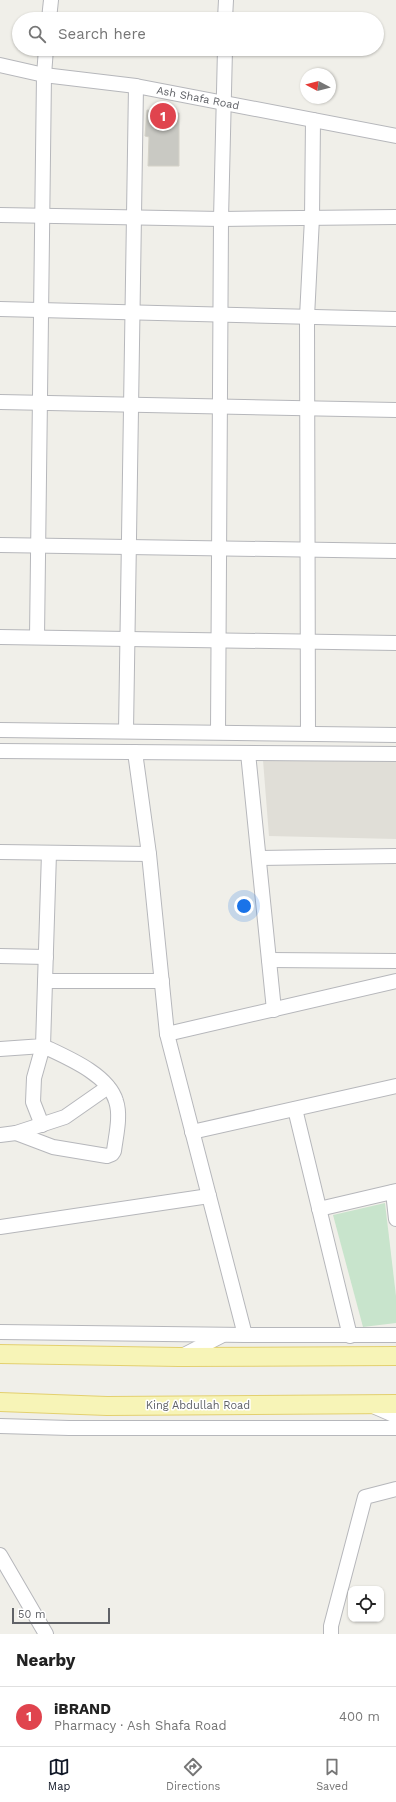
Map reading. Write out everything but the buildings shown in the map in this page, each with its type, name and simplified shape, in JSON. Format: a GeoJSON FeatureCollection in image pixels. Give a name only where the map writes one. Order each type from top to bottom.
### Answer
{"type":"FeatureCollection","features":[{"type":"Feature","properties":{"kind":"main road"},"geometry":{"type":"LineString","coordinates":[[0,1354],[179,1357],[396,1356]]}},
{"type":"Feature","properties":{"kind":"main road","name":"King Abdullah Road"},"geometry":{"type":"LineString","coordinates":[[0,1402],[108,1406],[396,1404]]}},
{"type":"Feature","properties":{"kind":"street"},"geometry":{"type":"LineString","coordinates":[[50,12],[51,0]]}},
{"type":"Feature","properties":{"kind":"street"},"geometry":{"type":"LineString","coordinates":[[225,12],[226,0]]}},
{"type":"Feature","properties":{"kind":"street"},"geometry":{"type":"LineString","coordinates":[[37,637],[45,56]]}},
{"type":"Feature","properties":{"kind":"street"},"geometry":{"type":"LineString","coordinates":[[218,732],[220,314],[225,56]]}},
{"type":"Feature","properties":{"kind":"street","name":"Ash Shafa Road"},"geometry":{"type":"LineString","coordinates":[[0,65],[44,75],[136,86],[396,136]]}},
{"type":"Feature","properties":{"kind":"street"},"geometry":{"type":"LineString","coordinates":[[126,731],[136,86]]}},
{"type":"Feature","properties":{"kind":"street"},"geometry":{"type":"LineString","coordinates":[[308,734],[308,317],[312,218],[313,120]]}},
{"type":"Feature","properties":{"kind":"street"},"geometry":{"type":"LineString","coordinates":[[0,215],[221,219],[396,218]]}},
{"type":"Feature","properties":{"kind":"street"},"geometry":{"type":"LineString","coordinates":[[0,309],[396,319]]}},
{"type":"Feature","properties":{"kind":"street"},"geometry":{"type":"LineString","coordinates":[[0,402],[396,410]]}},
{"type":"Feature","properties":{"kind":"street"},"geometry":{"type":"LineString","coordinates":[[0,545],[308,548],[396,551]]}},
{"type":"Feature","properties":{"kind":"street"},"geometry":{"type":"LineString","coordinates":[[0,636],[396,643]]}},
{"type":"Feature","properties":{"kind":"street"},"geometry":{"type":"LineString","coordinates":[[0,730],[396,734]]}},
{"type":"Feature","properties":{"kind":"street"},"geometry":{"type":"LineString","coordinates":[[0,751],[396,754]]}},
{"type":"Feature","properties":{"kind":"street"},"geometry":{"type":"LineString","coordinates":[[135,752],[149,854],[167,1034],[244,1335]]}},
{"type":"Feature","properties":{"kind":"street"},"geometry":{"type":"LineString","coordinates":[[248,753],[274,1010]]}},
{"type":"Feature","properties":{"kind":"street"},"geometry":{"type":"LineString","coordinates":[[0,852],[149,854]]}},
{"type":"Feature","properties":{"kind":"street"},"geometry":{"type":"LineString","coordinates":[[42,1125],[33,1102],[34,1078],[43,1046],[49,853]]}},
{"type":"Feature","properties":{"kind":"street"},"geometry":{"type":"LineString","coordinates":[[259,858],[396,856]]}},
{"type":"Feature","properties":{"kind":"street"},"geometry":{"type":"LineString","coordinates":[[0,956],[46,957]]}},
{"type":"Feature","properties":{"kind":"street"},"geometry":{"type":"LineString","coordinates":[[269,960],[396,961]]}},
{"type":"Feature","properties":{"kind":"street"},"geometry":{"type":"LineString","coordinates":[[45,980],[162,981]]}},
{"type":"Feature","properties":{"kind":"street"},"geometry":{"type":"LineString","coordinates":[[167,1034],[396,981]]}},
{"type":"Feature","properties":{"kind":"street"},"geometry":{"type":"LineString","coordinates":[[0,1049],[43,1046],[83,1066],[108,1087],[116,1101],[118,1120],[114,1151],[112,1154],[106,1156],[53,1148],[16,1133]]}},
{"type":"Feature","properties":{"kind":"street"},"geometry":{"type":"LineString","coordinates":[[0,1135],[16,1133],[65,1117],[108,1087]]}},
{"type":"Feature","properties":{"kind":"street"},"geometry":{"type":"LineString","coordinates":[[192,1132],[294,1109],[395,1090]]}},
{"type":"Feature","properties":{"kind":"street"},"geometry":{"type":"LineString","coordinates":[[294,1109],[350,1336]]}},
{"type":"Feature","properties":{"kind":"street"},"geometry":{"type":"LineString","coordinates":[[319,1209],[394,1192],[396,1219]]}},
{"type":"Feature","properties":{"kind":"street"},"geometry":{"type":"LineString","coordinates":[[0,1227],[209,1196]]}},
{"type":"Feature","properties":{"kind":"street"},"geometry":{"type":"LineString","coordinates":[[0,1332],[350,1336],[396,1335]]}},
{"type":"Feature","properties":{"kind":"street"},"geometry":{"type":"LineString","coordinates":[[179,1357],[223,1335]]}},
{"type":"Feature","properties":{"kind":"street"},"geometry":{"type":"LineString","coordinates":[[369,1404],[396,1416]]}},
{"type":"Feature","properties":{"kind":"street"},"geometry":{"type":"LineString","coordinates":[[0,1426],[85,1428],[396,1428]]}},
{"type":"Feature","properties":{"kind":"street"},"geometry":{"type":"LineString","coordinates":[[331,1634],[331,1626],[365,1497],[396,1489]]}},
{"type":"Feature","properties":{"kind":"street"},"geometry":{"type":"LineString","coordinates":[[0,1555],[46,1634]]}},
{"type":"Feature","properties":{"kind":"shaded area"},"geometry":{"type":"Polygon","coordinates":[[[396,759],[396,839],[269,836],[263,760],[396,759]]]}},
{"type":"Feature","properties":{"kind":"green space"},"geometry":{"type":"Polygon","coordinates":[[[385,1203],[396,1296],[396,1323],[363,1327],[333,1215],[385,1203]]]}},
{"type":"Feature","properties":{"kind":"place","name":"iBRAND"},"geometry":{"type":"Point","coordinates":[163,116]}}]}
